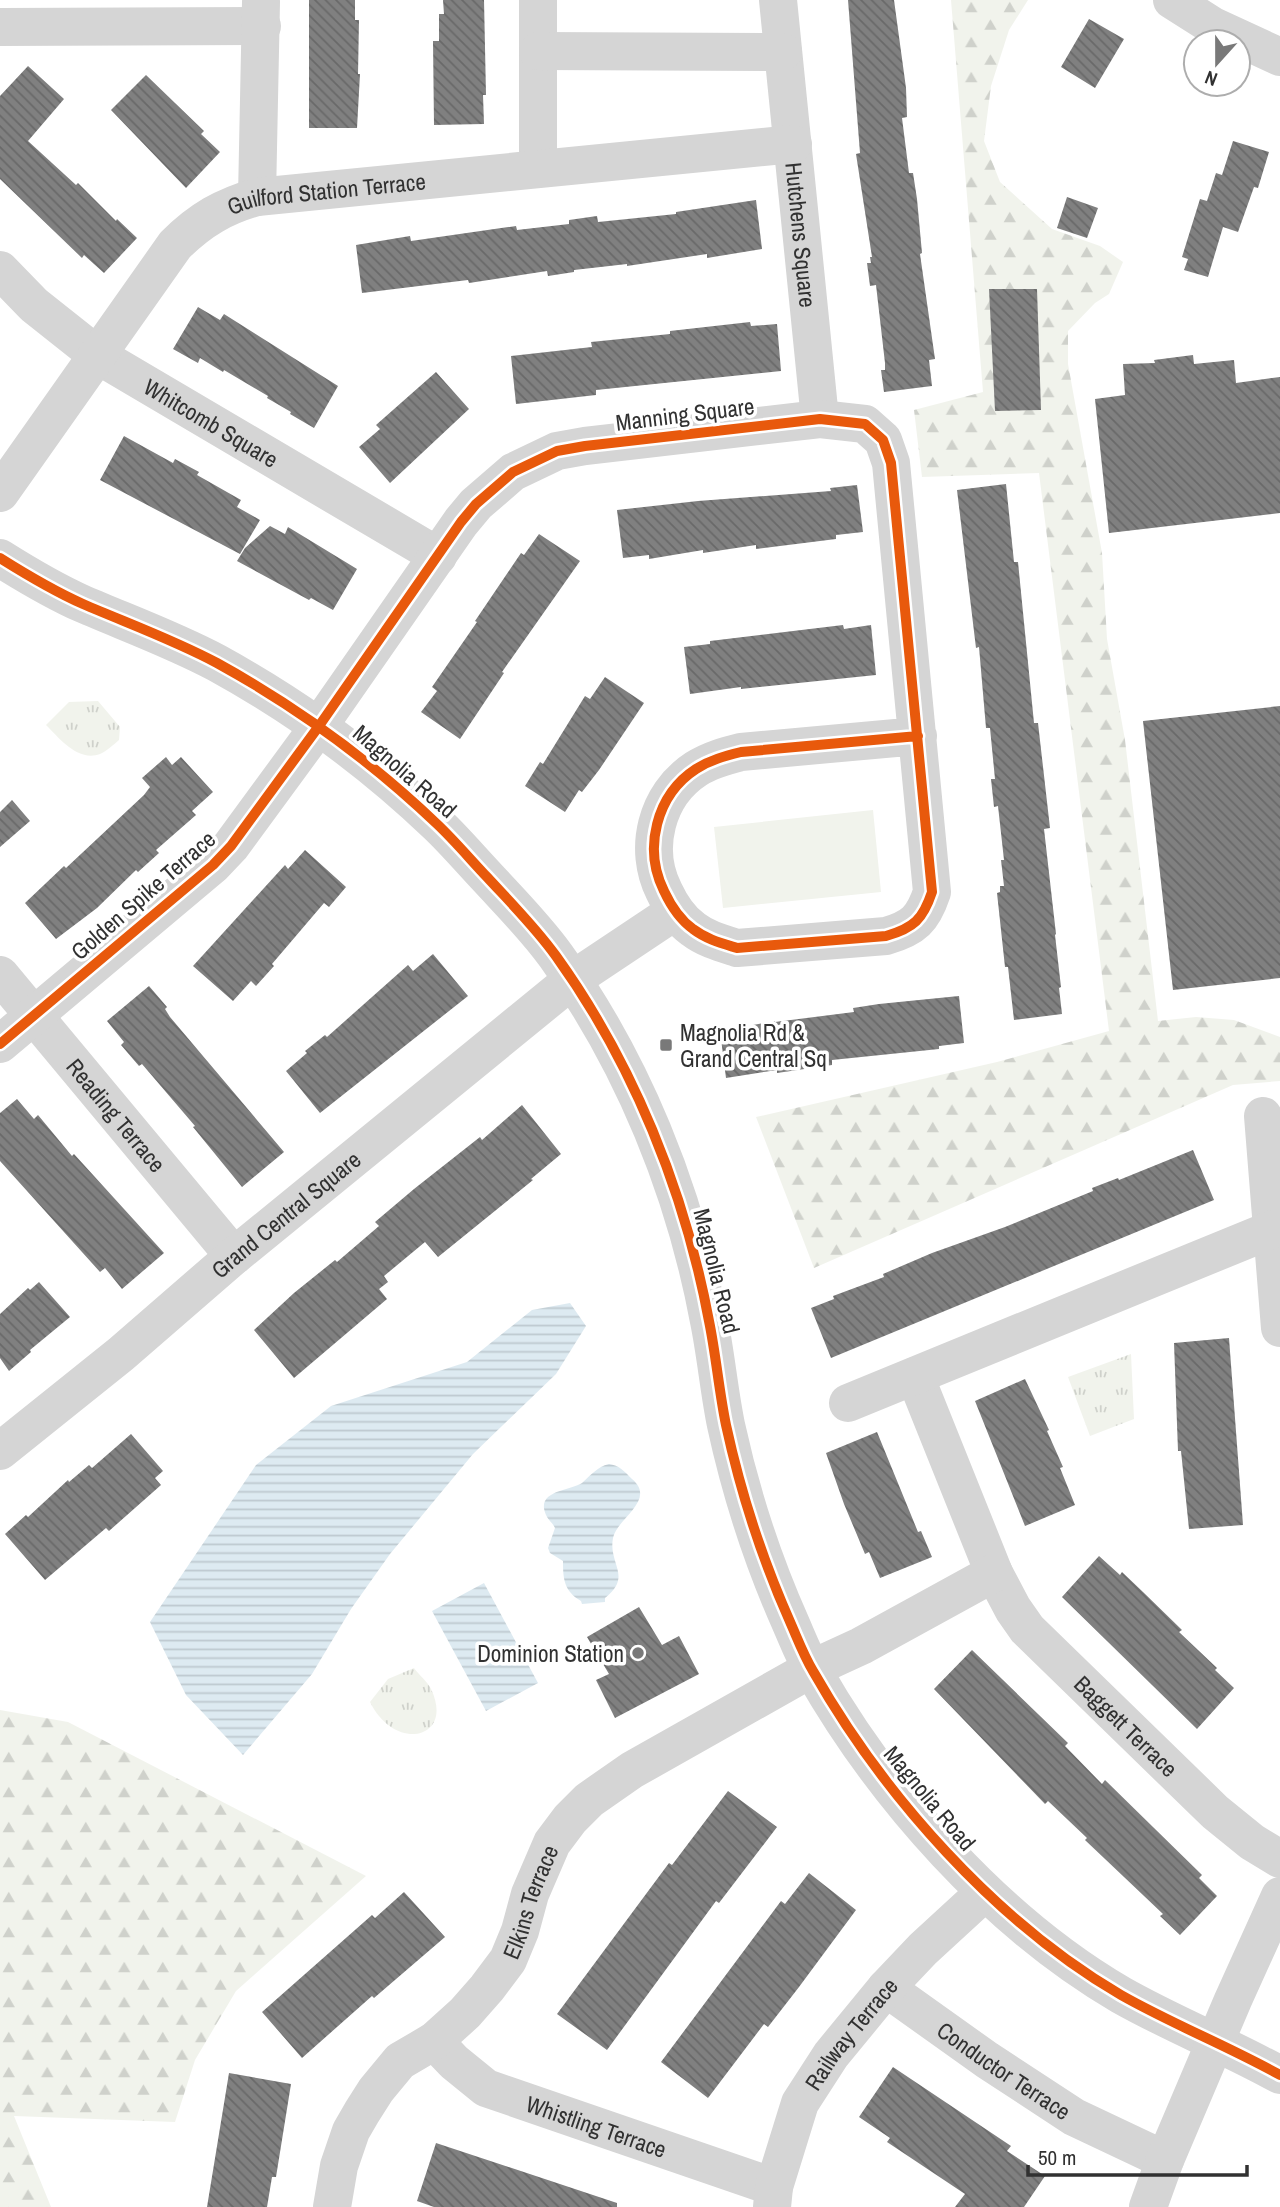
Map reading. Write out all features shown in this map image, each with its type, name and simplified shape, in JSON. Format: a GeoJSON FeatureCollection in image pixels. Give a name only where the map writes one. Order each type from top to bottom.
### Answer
{"type":"FeatureCollection","features":[{"type":"Feature","properties":{"kind":"street"},"geometry":{"type":"LineString","coordinates":[[538,0],[538,169]]}},
{"type":"Feature","properties":{"kind":"street","name":"Hutchens Square"},"geometry":{"type":"LineString","coordinates":[[778,0],[820,419]]}},
{"type":"Feature","properties":{"kind":"street"},"geometry":{"type":"LineString","coordinates":[[1172,0],[1213,26],[1280,57]]}},
{"type":"Feature","properties":{"kind":"street"},"geometry":{"type":"LineString","coordinates":[[0,27],[261,13],[257,197]]}},
{"type":"Feature","properties":{"kind":"street"},"geometry":{"type":"LineString","coordinates":[[538,51],[783,52]]}},
{"type":"Feature","properties":{"kind":"street","name":"Guilford Station Terrace"},"geometry":{"type":"LineString","coordinates":[[0,493],[175,245],[192,227],[212,213],[234,203],[257,197],[793,144]]}},
{"type":"Feature","properties":{"kind":"street","name":"Whitcomb Square"},"geometry":{"type":"LineString","coordinates":[[0,270],[34,305],[97,355],[438,556]]}},
{"type":"Feature","properties":{"kind":"street","name":"Manning Square"},"geometry":{"type":"LineString","coordinates":[[319,726],[461,522],[494,487],[513,472],[557,451],[820,419],[865,424],[883,440],[891,463],[918,736],[932,892],[926,910],[904,931],[886,936],[737,948],[713,941],[692,929],[674,912],[656,876],[653,852],[655,828],[664,805],[677,785],[695,769],[717,758],[741,752],[918,736]]}},
{"type":"Feature","properties":{"kind":"street","name":"Magnolia Road"},"geometry":{"type":"LineString","coordinates":[[0,558],[78,602],[212,661],[277,698],[319,726],[437,824],[517,909],[572,980],[618,1059],[645,1114],[691,1242],[709,1319],[725,1421],[744,1499],[769,1574],[811,1669],[870,1762],[920,1824],[985,1892],[1055,1950],[1121,1994],[1280,2075]]}},
{"type":"Feature","properties":{"kind":"street","name":"Golden Spike Terrace"},"geometry":{"type":"LineString","coordinates":[[0,1044],[213,866],[232,846],[319,726]]}},
{"type":"Feature","properties":{"kind":"street"},"geometry":{"type":"LineString","coordinates":[[572,980],[674,912]]}},
{"type":"Feature","properties":{"kind":"street","name":"Reading Terrace"},"geometry":{"type":"LineString","coordinates":[[0,975],[233,1256]]}},
{"type":"Feature","properties":{"kind":"street","name":"Grand Central Square"},"geometry":{"type":"LineString","coordinates":[[0,1451],[121,1354],[233,1256],[572,980]]}},
{"type":"Feature","properties":{"kind":"street"},"geometry":{"type":"LineString","coordinates":[[1264,1116],[1280,1328]]}},
{"type":"Feature","properties":{"kind":"street"},"geometry":{"type":"LineString","coordinates":[[848,1403],[1273,1229]]}},
{"type":"Feature","properties":{"kind":"street","name":"Baggett Terrace"},"geometry":{"type":"LineString","coordinates":[[915,1376],[994,1573],[1013,1609],[1043,1646],[1215,1812],[1252,1842],[1280,1859]]}},
{"type":"Feature","properties":{"kind":"street"},"geometry":{"type":"LineString","coordinates":[[811,1669],[860,1646],[994,1573]]}},
{"type":"Feature","properties":{"kind":"street","name":"Elkins Terrace"},"geometry":{"type":"LineString","coordinates":[[332,2207],[339,2166],[351,2131],[362,2112],[400,2061],[434,2041],[480,1997],[508,1960],[520,1931],[530,1894],[552,1843],[570,1818],[589,1800],[632,1770],[811,1669]]}},
{"type":"Feature","properties":{"kind":"street","name":"Railway Terrace"},"geometry":{"type":"LineString","coordinates":[[773,2197],[800,2103],[831,2054],[886,1988],[923,1949],[985,1892]]}},
{"type":"Feature","properties":{"kind":"street"},"geometry":{"type":"LineString","coordinates":[[1148,2207],[1233,2000],[1280,1896]]}},
{"type":"Feature","properties":{"kind":"street","name":"Conductor Terrace"},"geometry":{"type":"LineString","coordinates":[[886,1988],[987,2060],[1074,2117],[1165,2161]]}},
{"type":"Feature","properties":{"kind":"street","name":"Whistling Terrace"},"geometry":{"type":"LineString","coordinates":[[434,2041],[454,2062],[486,2088],[773,2197]]}},
{"type":"Feature","properties":{"kind":"green space"},"geometry":{"type":"Polygon","coordinates":[[[951,0],[1028,0],[1009,30],[991,86],[984,141],[1000,182],[1052,229],[1100,246],[1123,262],[1109,294],[1095,303],[1068,331],[1068,364],[1102,553],[1107,639],[1125,740],[1158,1021],[1196,1017],[1234,1020],[1280,1037],[1280,1081],[1233,1085],[814,1268],[756,1117],[997,1062],[1109,1031],[1039,473],[922,477],[914,410],[983,392],[951,0]]]}},
{"type":"Feature","properties":{"kind":"green space"},"geometry":{"type":"Polygon","coordinates":[[[98,701],[120,727],[119,740],[100,754],[92,756],[77,752],[46,725],[69,702],[98,701]]]}},
{"type":"Feature","properties":{"kind":"green space"},"geometry":{"type":"Polygon","coordinates":[[[873,810],[881,892],[723,908],[714,827],[873,810]]]}},
{"type":"Feature","properties":{"kind":"green space"},"geometry":{"type":"Polygon","coordinates":[[[1131,1354],[1134,1419],[1090,1436],[1068,1377],[1131,1354]]]}},
{"type":"Feature","properties":{"kind":"green space"},"geometry":{"type":"Polygon","coordinates":[[[414,1668],[431,1689],[436,1706],[435,1719],[429,1729],[419,1733],[407,1733],[393,1729],[370,1702],[388,1679],[414,1668]]]}},
{"type":"Feature","properties":{"kind":"green space"},"geometry":{"type":"Polygon","coordinates":[[[0,1710],[68,1722],[366,1876],[236,1991],[195,2060],[175,2122],[14,2116],[51,2207],[0,2207],[0,1710]]]}},
{"type":"Feature","properties":{"kind":"shaded area"},"geometry":{"type":"Polygon","coordinates":[[[570,1303],[586,1326],[556,1374],[473,1454],[390,1554],[351,1609],[312,1674],[243,1755],[186,1695],[150,1622],[256,1465],[331,1406],[467,1362],[532,1310],[570,1303]]]}},
{"type":"Feature","properties":{"kind":"shaded area"},"geometry":{"type":"Polygon","coordinates":[[[609,1464],[619,1467],[627,1474],[639,1487],[640,1494],[638,1502],[613,1538],[612,1547],[619,1576],[617,1583],[605,1598],[605,1602],[582,1604],[566,1584],[563,1561],[550,1553],[548,1548],[555,1528],[547,1517],[545,1501],[555,1493],[577,1486],[598,1469],[609,1464]]]}},
{"type":"Feature","properties":{"kind":"shaded area"},"geometry":{"type":"Polygon","coordinates":[[[484,1583],[538,1683],[486,1711],[432,1611],[484,1583]]]}},
{"type":"Feature","properties":{"kind":"building"},"geometry":{"type":"Polygon","coordinates":[[[309,0],[355,0],[355,20],[359,20],[360,74],[357,128],[309,128],[309,0]]]}},
{"type":"Feature","properties":{"kind":"building"},"geometry":{"type":"Polygon","coordinates":[[[443,0],[484,0],[484,124],[434,125],[433,41],[439,41],[439,14],[444,14],[443,0]]]}},
{"type":"Feature","properties":{"kind":"building"},"geometry":{"type":"Polygon","coordinates":[[[848,0],[894,0],[906,88],[907,117],[902,118],[909,173],[913,173],[917,199],[920,254],[935,359],[929,360],[932,386],[884,392],[881,370],[885,370],[885,363],[876,285],[870,286],[867,263],[871,263],[872,257],[856,154],[860,153],[848,0]]]}},
{"type":"Feature","properties":{"kind":"building"},"geometry":{"type":"Polygon","coordinates":[[[1089,19],[1124,39],[1095,88],[1061,67],[1089,19]]]}},
{"type":"Feature","properties":{"kind":"building"},"geometry":{"type":"Polygon","coordinates":[[[28,66],[64,99],[28,141],[137,238],[104,273],[84,255],[82,258],[0,179],[0,96],[28,66]]]}},
{"type":"Feature","properties":{"kind":"building"},"geometry":{"type":"Polygon","coordinates":[[[146,75],[204,131],[201,134],[220,152],[186,188],[111,110],[146,75]]]}},
{"type":"Feature","properties":{"kind":"building"},"geometry":{"type":"Polygon","coordinates":[[[1233,141],[1269,152],[1258,188],[1254,187],[1238,232],[1223,227],[1208,277],[1184,270],[1188,259],[1182,257],[1200,199],[1207,201],[1216,173],[1222,175],[1233,141]]]}},
{"type":"Feature","properties":{"kind":"building"},"geometry":{"type":"Polygon","coordinates":[[[1067,197],[1098,208],[1087,238],[1057,228],[1067,197]]]}},
{"type":"Feature","properties":{"kind":"building"},"geometry":{"type":"Polygon","coordinates":[[[756,200],[762,249],[707,258],[707,254],[627,266],[574,270],[548,276],[547,271],[469,283],[468,280],[362,293],[356,245],[410,236],[411,241],[516,226],[517,230],[569,224],[569,220],[597,216],[598,222],[676,214],[756,200]]]}},
{"type":"Feature","properties":{"kind":"building"},"geometry":{"type":"Polygon","coordinates":[[[989,289],[1037,289],[1041,410],[995,411],[989,289]]]}},
{"type":"Feature","properties":{"kind":"building"},"geometry":{"type":"Polygon","coordinates":[[[198,307],[220,320],[224,314],[338,386],[314,428],[224,370],[223,372],[200,358],[198,363],[173,349],[198,307]]]}},
{"type":"Feature","properties":{"kind":"building"},"geometry":{"type":"Polygon","coordinates":[[[750,322],[751,326],[777,324],[781,371],[596,390],[596,395],[516,404],[511,356],[592,347],[591,342],[750,322]]]}},
{"type":"Feature","properties":{"kind":"building"},"geometry":{"type":"Polygon","coordinates":[[[1193,355],[1194,364],[1234,360],[1236,383],[1280,377],[1280,513],[1109,533],[1095,399],[1125,395],[1123,364],[1155,363],[1154,360],[1193,355]]]}},
{"type":"Feature","properties":{"kind":"building"},"geometry":{"type":"Polygon","coordinates":[[[436,372],[469,409],[390,483],[359,447],[380,429],[376,425],[436,372]]]}},
{"type":"Feature","properties":{"kind":"building"},"geometry":{"type":"Polygon","coordinates":[[[124,436],[173,463],[175,459],[199,472],[197,475],[241,500],[237,507],[260,520],[240,554],[100,480],[124,436]]]}},
{"type":"Feature","properties":{"kind":"building"},"geometry":{"type":"Polygon","coordinates":[[[1006,484],[1014,562],[1018,562],[1034,723],[1038,723],[1050,828],[1044,829],[1062,1014],[1014,1020],[997,893],[1000,892],[1000,886],[1004,886],[1001,860],[1004,860],[998,806],[994,807],[991,779],[995,779],[990,728],[986,728],[979,647],[976,648],[957,490],[1006,484]]]}},
{"type":"Feature","properties":{"kind":"building"},"geometry":{"type":"Polygon","coordinates":[[[857,485],[863,532],[836,535],[836,539],[756,549],[756,545],[649,559],[649,555],[623,558],[617,510],[831,491],[830,488],[857,485]]]}},
{"type":"Feature","properties":{"kind":"building"},"geometry":{"type":"Polygon","coordinates":[[[270,526],[285,534],[288,527],[357,569],[333,610],[237,561],[245,548],[270,526]]]}},
{"type":"Feature","properties":{"kind":"building"},"geometry":{"type":"Polygon","coordinates":[[[539,534],[580,561],[502,672],[504,673],[460,739],[421,712],[437,691],[432,687],[477,622],[475,621],[521,553],[524,555],[539,534]]]}},
{"type":"Feature","properties":{"kind":"building"},"geometry":{"type":"Polygon","coordinates":[[[843,625],[844,629],[871,625],[876,675],[690,694],[684,647],[710,644],[710,641],[843,625]]]}},
{"type":"Feature","properties":{"kind":"building"},"geometry":{"type":"Polygon","coordinates":[[[605,677],[644,703],[599,770],[582,792],[579,790],[565,812],[525,786],[540,762],[543,764],[585,696],[590,699],[605,677]]]}},
{"type":"Feature","properties":{"kind":"building"},"geometry":{"type":"Polygon","coordinates":[[[1280,706],[1280,978],[1173,990],[1143,721],[1280,706]]]}},
{"type":"Feature","properties":{"kind":"building"},"geometry":{"type":"Polygon","coordinates":[[[166,757],[172,765],[181,757],[213,792],[192,811],[196,815],[156,850],[159,853],[138,872],[136,870],[97,908],[56,939],[25,903],[144,795],[150,787],[142,778],[166,757]]]}},
{"type":"Feature","properties":{"kind":"building"},"geometry":{"type":"Polygon","coordinates":[[[12,800],[30,821],[0,847],[0,812],[12,800]]]}},
{"type":"Feature","properties":{"kind":"building"},"geometry":{"type":"Polygon","coordinates":[[[305,850],[346,887],[329,907],[324,903],[256,986],[251,981],[233,1001],[193,966],[285,865],[288,869],[305,850]]]}},
{"type":"Feature","properties":{"kind":"building"},"geometry":{"type":"Polygon","coordinates":[[[433,954],[468,996],[320,1113],[286,1071],[307,1053],[305,1051],[325,1035],[327,1037],[408,965],[413,971],[433,954]]]}},
{"type":"Feature","properties":{"kind":"building"},"geometry":{"type":"Polygon","coordinates":[[[149,986],[167,1007],[165,1009],[170,1017],[284,1152],[242,1187],[193,1127],[195,1126],[142,1064],[139,1066],[121,1045],[124,1042],[107,1021],[149,986]]]}},
{"type":"Feature","properties":{"kind":"building"},"geometry":{"type":"Polygon","coordinates":[[[959,996],[964,1043],[939,1046],[939,1049],[832,1060],[832,1065],[726,1078],[720,1031],[775,1021],[854,1012],[853,1008],[879,1004],[959,996]]]}},
{"type":"Feature","properties":{"kind":"building"},"geometry":{"type":"Polygon","coordinates":[[[17,1099],[34,1119],[38,1115],[72,1156],[74,1154],[164,1253],[122,1289],[105,1268],[100,1272],[0,1161],[0,1113],[17,1099]]]}},
{"type":"Feature","properties":{"kind":"building"},"geometry":{"type":"Polygon","coordinates":[[[522,1105],[561,1154],[438,1257],[425,1242],[384,1276],[388,1282],[379,1289],[387,1299],[294,1378],[254,1330],[294,1293],[335,1260],[337,1262],[379,1226],[375,1222],[414,1189],[480,1137],[482,1140],[522,1105]]]}},
{"type":"Feature","properties":{"kind":"building"},"geometry":{"type":"Polygon","coordinates":[[[1193,1150],[1214,1200],[831,1358],[811,1308],[932,1253],[1005,1227],[1093,1191],[1092,1188],[1193,1150]]]}},
{"type":"Feature","properties":{"kind":"building"},"geometry":{"type":"Polygon","coordinates":[[[39,1282],[70,1317],[9,1371],[0,1358],[0,1314],[28,1288],[30,1290],[39,1282]]]}},
{"type":"Feature","properties":{"kind":"building"},"geometry":{"type":"Polygon","coordinates":[[[1229,1338],[1243,1525],[1189,1529],[1181,1451],[1178,1451],[1174,1343],[1229,1338]]]}},
{"type":"Feature","properties":{"kind":"building"},"geometry":{"type":"Polygon","coordinates":[[[1025,1379],[1049,1430],[1047,1431],[1063,1467],[1060,1468],[1075,1505],[1025,1526],[975,1401],[1025,1379]]]}},
{"type":"Feature","properties":{"kind":"building"},"geometry":{"type":"Polygon","coordinates":[[[877,1432],[918,1532],[921,1531],[932,1557],[880,1578],[869,1552],[865,1554],[826,1453],[877,1432]]]}},
{"type":"Feature","properties":{"kind":"building"},"geometry":{"type":"Polygon","coordinates":[[[131,1434],[163,1471],[155,1478],[161,1485],[109,1531],[106,1528],[45,1580],[5,1534],[68,1480],[69,1482],[89,1465],[92,1468],[131,1434]]]}},
{"type":"Feature","properties":{"kind":"building"},"geometry":{"type":"Polygon","coordinates":[[[1099,1556],[1120,1575],[1122,1572],[1182,1630],[1179,1632],[1234,1688],[1197,1729],[1062,1597],[1099,1556]]]}},
{"type":"Feature","properties":{"kind":"building","name":"Dominion Station"},"geometry":{"type":"Polygon","coordinates":[[[639,1607],[662,1645],[679,1636],[699,1674],[615,1718],[596,1680],[609,1674],[587,1637],[639,1607]]]}},
{"type":"Feature","properties":{"kind":"building"},"geometry":{"type":"Polygon","coordinates":[[[972,1650],[1068,1743],[1065,1746],[1102,1784],[1105,1780],[1202,1875],[1199,1878],[1217,1896],[1180,1935],[1160,1916],[1163,1914],[1085,1840],[1087,1838],[1048,1801],[1045,1804],[934,1689],[972,1650]]]}},
{"type":"Feature","properties":{"kind":"building"},"geometry":{"type":"Polygon","coordinates":[[[728,1791],[777,1827],[719,1903],[716,1901],[607,2050],[557,2014],[669,1863],[672,1865],[728,1791]]]}},
{"type":"Feature","properties":{"kind":"building"},"geometry":{"type":"Polygon","coordinates":[[[809,1873],[856,1910],[768,2027],[764,2024],[708,2098],[661,2062],[781,1901],[785,1904],[809,1873]]]}},
{"type":"Feature","properties":{"kind":"building"},"geometry":{"type":"Polygon","coordinates":[[[404,1892],[445,1937],[374,1998],[372,1996],[302,2058],[262,2012],[372,1915],[375,1918],[404,1892]]]}},
{"type":"Feature","properties":{"kind":"building"},"geometry":{"type":"Polygon","coordinates":[[[893,2067],[1011,2146],[1007,2151],[1045,2176],[1024,2207],[955,2207],[965,2194],[887,2142],[890,2138],[859,2117],[893,2067]]]}},
{"type":"Feature","properties":{"kind":"building"},"geometry":{"type":"Polygon","coordinates":[[[229,2073],[291,2084],[276,2177],[272,2177],[267,2207],[207,2207],[229,2073]]]}},
{"type":"Feature","properties":{"kind":"building"},"geometry":{"type":"Polygon","coordinates":[[[436,2143],[617,2203],[617,2207],[434,2207],[417,2201],[436,2143]]]}},
{"type":"Feature","properties":{"kind":"cycle path"},"geometry":{"type":"LineString","coordinates":[[0,1044],[213,865],[231,846],[319,726],[461,522],[476,504],[513,472],[557,451],[820,419],[865,424],[883,440],[891,463],[932,892],[929,901],[921,916],[910,926],[886,936],[737,948],[708,938],[688,925],[676,912],[658,875],[654,841],[663,808],[682,780],[707,763],[741,752],[918,736]]}},
{"type":"Feature","properties":{"kind":"cycle path"},"geometry":{"type":"LineString","coordinates":[[0,558],[72,599],[217,663],[332,736],[386,778],[437,824],[540,936],[584,997],[609,1040],[652,1130],[686,1225],[699,1273],[726,1425],[753,1526],[804,1654],[841,1718],[909,1809],[947,1852],[987,1893],[1030,1931],[1121,1995],[1280,2075]]}},
{"type":"Feature","properties":{"kind":"place","name":"Magnolia Rd & Grand Central Sq"},"geometry":{"type":"Point","coordinates":[666,1045]}},
{"type":"Feature","properties":{"kind":"place","name":"Dominion Station"},"geometry":{"type":"Point","coordinates":[638,1653]}}]}
